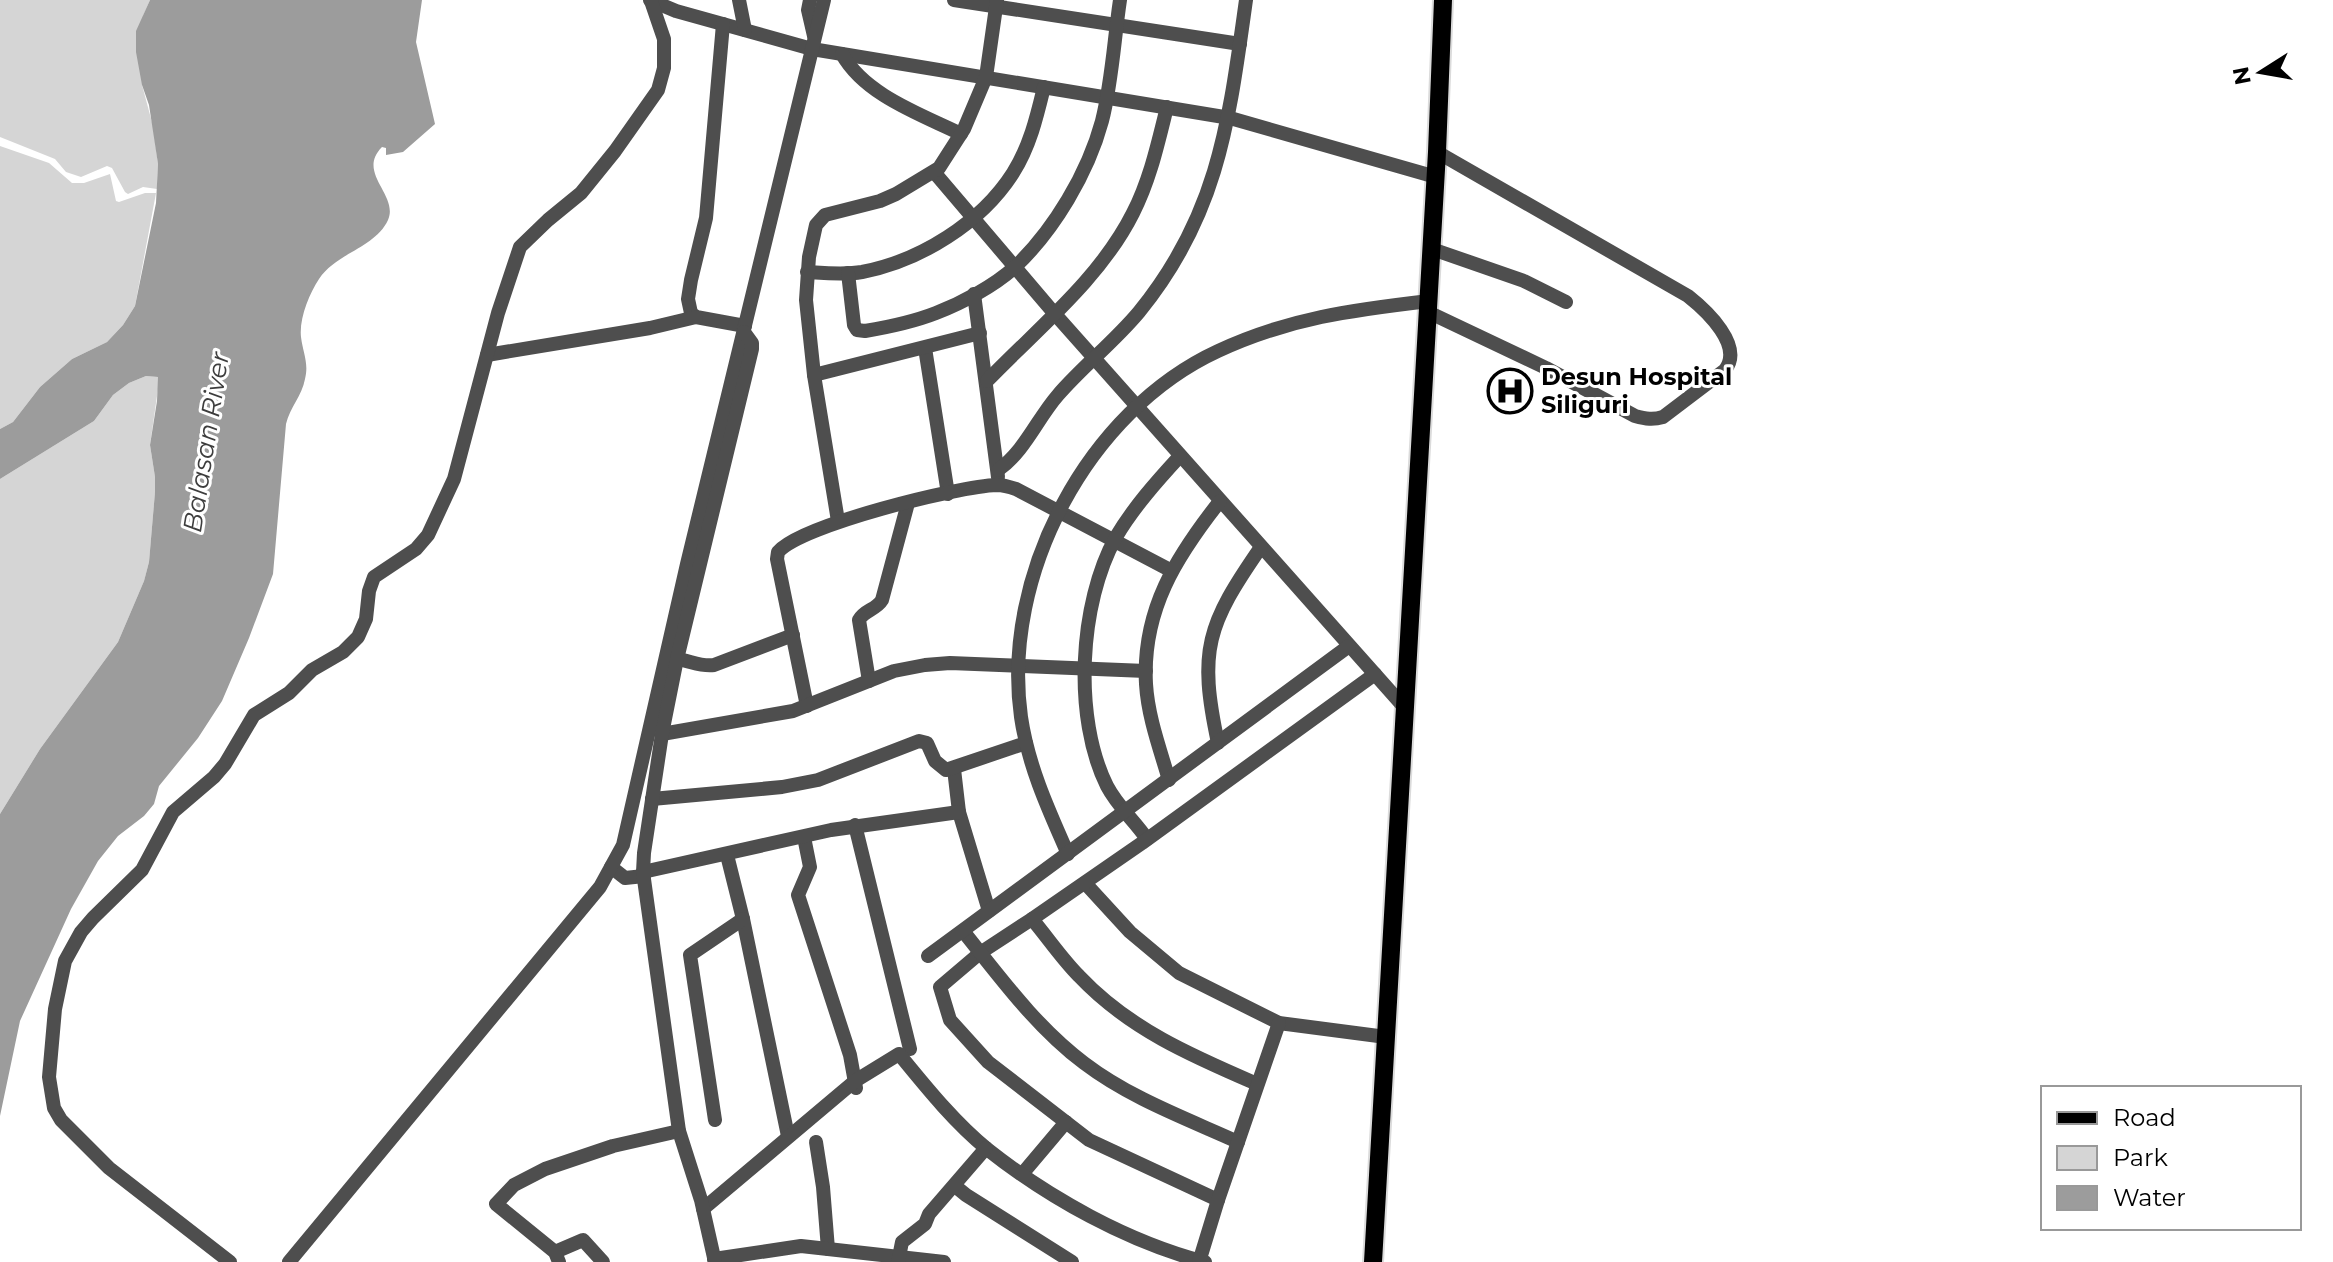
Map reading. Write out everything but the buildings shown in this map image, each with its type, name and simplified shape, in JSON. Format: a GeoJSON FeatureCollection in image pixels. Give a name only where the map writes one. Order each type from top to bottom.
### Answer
{"type":"FeatureCollection","features":[{"type":"Feature","properties":{"kind":"main road"},"geometry":{"type":"LineString","coordinates":[[1373,1262],[1429,306],[1443,0]]}},
{"type":"Feature","properties":{"kind":"street"},"geometry":{"type":"LineString","coordinates":[[739,0],[745,30]]}},
{"type":"Feature","properties":{"kind":"street"},"geometry":{"type":"LineString","coordinates":[[810,0],[808,10],[813,45]]}},
{"type":"Feature","properties":{"kind":"street"},"geometry":{"type":"LineString","coordinates":[[289,1262],[600,887],[623,845],[824,0]]}},
{"type":"Feature","properties":{"kind":"street"},"geometry":{"type":"LineString","coordinates":[[954,0],[997,4],[1240,44]]}},
{"type":"Feature","properties":{"kind":"street"},"geometry":{"type":"LineString","coordinates":[[848,273],[854,325],[857,330],[865,331],[934,314],[974,294],[1014,267],[1054,220],[1074,190],[1099,132],[1120,0]]}},
{"type":"Feature","properties":{"kind":"street"},"geometry":{"type":"LineString","coordinates":[[807,706],[778,552],[789,542],[838,521],[948,494],[998,478],[1056,397],[1138,313],[1178,259],[1207,194],[1230,118],[1246,0]]}},
{"type":"Feature","properties":{"kind":"street"},"geometry":{"type":"LineString","coordinates":[[650,1],[723,24],[842,54],[1230,118],[1436,177]]}},
{"type":"Feature","properties":{"kind":"street"},"geometry":{"type":"LineString","coordinates":[[230,1262],[109,1168],[54,1108],[49,1077],[55,1009],[65,961],[81,932],[142,870],[173,812],[225,764],[254,715],[289,693],[312,670],[343,652],[362,631],[374,577],[416,549],[434,524],[454,479],[502,300],[520,247],[581,193],[658,90],[664,68],[664,39],[650,1]]}},
{"type":"Feature","properties":{"kind":"street"},"geometry":{"type":"LineString","coordinates":[[838,521],[814,375],[806,300],[807,272],[816,225],[825,215],[880,201],[934,172],[961,134],[986,77],[997,4]]}},
{"type":"Feature","properties":{"kind":"street"},"geometry":{"type":"LineString","coordinates":[[723,24],[706,218],[688,299],[691,313],[696,317],[744,329],[752,349],[677,659],[652,799],[644,874],[679,1131],[703,1209],[714,1261],[801,1246],[944,1262]]}},
{"type":"Feature","properties":{"kind":"street"},"geometry":{"type":"LineString","coordinates":[[842,54],[849,67],[866,82],[961,134]]}},
{"type":"Feature","properties":{"kind":"street"},"geometry":{"type":"LineString","coordinates":[[807,272],[848,273],[901,261],[973,219],[1018,164],[1037,120],[1044,87]]}},
{"type":"Feature","properties":{"kind":"street"},"geometry":{"type":"LineString","coordinates":[[987,381],[1101,262],[1128,223],[1150,173],[1167,107]]}},
{"type":"Feature","properties":{"kind":"street"},"geometry":{"type":"LineString","coordinates":[[1068,854],[1038,783],[1026,743],[1020,708],[1020,641],[1028,591],[1060,512],[1107,437],[1135,405],[1192,366],[1251,338],[1326,314],[1429,306],[1645,419],[1663,417],[1725,370],[1731,362],[1730,347],[1709,316],[1688,296],[1437,152]]}},
{"type":"Feature","properties":{"kind":"street"},"geometry":{"type":"LineString","coordinates":[[934,172],[1094,359],[1405,708]]}},
{"type":"Feature","properties":{"kind":"street"},"geometry":{"type":"LineString","coordinates":[[1432,249],[1524,281],[1566,302]]}},
{"type":"Feature","properties":{"kind":"street"},"geometry":{"type":"LineString","coordinates":[[974,294],[998,478]]}},
{"type":"Feature","properties":{"kind":"street"},"geometry":{"type":"LineString","coordinates":[[487,355],[650,328],[696,317]]}},
{"type":"Feature","properties":{"kind":"street"},"geometry":{"type":"LineString","coordinates":[[814,375],[980,333]]}},
{"type":"Feature","properties":{"kind":"street"},"geometry":{"type":"LineString","coordinates":[[925,348],[948,494]]}},
{"type":"Feature","properties":{"kind":"street"},"geometry":{"type":"LineString","coordinates":[[1147,839],[1124,813],[1107,785],[1093,744],[1084,670],[1092,608],[1115,540],[1149,491],[1180,456]]}},
{"type":"Feature","properties":{"kind":"street"},"geometry":{"type":"LineString","coordinates":[[998,478],[1170,570]]}},
{"type":"Feature","properties":{"kind":"street"},"geometry":{"type":"LineString","coordinates":[[1169,780],[1152,721],[1146,671],[1155,611],[1170,570],[1220,501]]}},
{"type":"Feature","properties":{"kind":"street"},"geometry":{"type":"LineString","coordinates":[[869,681],[859,620],[861,615],[875,609],[882,600],[908,503]]}},
{"type":"Feature","properties":{"kind":"street"},"geometry":{"type":"LineString","coordinates":[[1218,743],[1208,693],[1208,656],[1223,604],[1261,547]]}},
{"type":"Feature","properties":{"kind":"street"},"geometry":{"type":"LineString","coordinates":[[677,659],[702,666],[714,665],[793,635]]}},
{"type":"Feature","properties":{"kind":"street"},"geometry":{"type":"LineString","coordinates":[[928,956],[1349,646]]}},
{"type":"Feature","properties":{"kind":"street"},"geometry":{"type":"LineString","coordinates":[[662,734],[793,711],[894,671],[925,665],[1146,671]]}},
{"type":"Feature","properties":{"kind":"street"},"geometry":{"type":"LineString","coordinates":[[1218,1200],[1089,1140],[988,1062],[950,1020],[940,987],[980,953],[1085,883],[1375,674]]}},
{"type":"Feature","properties":{"kind":"street"},"geometry":{"type":"LineString","coordinates":[[652,799],[806,782],[871,761],[919,741],[927,743],[940,767],[946,770],[1026,743]]}},
{"type":"Feature","properties":{"kind":"street"},"geometry":{"type":"LineString","coordinates":[[954,769],[959,812],[989,911]]}},
{"type":"Feature","properties":{"kind":"street"},"geometry":{"type":"LineString","coordinates":[[611,867],[625,878],[855,825],[959,812]]}},
{"type":"Feature","properties":{"kind":"street"},"geometry":{"type":"LineString","coordinates":[[855,825],[910,1049]]}},
{"type":"Feature","properties":{"kind":"street"},"geometry":{"type":"LineString","coordinates":[[804,837],[810,867],[798,895],[850,1055],[856,1085]]}},
{"type":"Feature","properties":{"kind":"street"},"geometry":{"type":"LineString","coordinates":[[727,855],[788,1136]]}},
{"type":"Feature","properties":{"kind":"street"},"geometry":{"type":"LineString","coordinates":[[1085,883],[1130,932],[1179,973],[1279,1023],[1386,1037]]}},
{"type":"Feature","properties":{"kind":"street"},"geometry":{"type":"LineString","coordinates":[[715,1120],[690,955],[743,919]]}},
{"type":"Feature","properties":{"kind":"street"},"geometry":{"type":"LineString","coordinates":[[1032,919],[1079,976],[1121,1014],[1174,1048],[1257,1084]]}},
{"type":"Feature","properties":{"kind":"street"},"geometry":{"type":"LineString","coordinates":[[963,931],[1027,1010],[1083,1063],[1140,1098],[1238,1142]]}},
{"type":"Feature","properties":{"kind":"street"},"geometry":{"type":"LineString","coordinates":[[703,1209],[788,1136],[899,1054],[935,1097],[986,1148],[1084,1214],[1125,1234],[1201,1262],[1218,1200],[1279,1023]]}},
{"type":"Feature","properties":{"kind":"street"},"geometry":{"type":"LineString","coordinates":[[1023,1173],[1066,1122]]}},
{"type":"Feature","properties":{"kind":"street"},"geometry":{"type":"LineString","coordinates":[[603,1262],[583,1240],[557,1257],[496,1204],[514,1185],[545,1169],[613,1146],[679,1131]]}},
{"type":"Feature","properties":{"kind":"street"},"geometry":{"type":"LineString","coordinates":[[816,1142],[828,1249]]}},
{"type":"Feature","properties":{"kind":"street"},"geometry":{"type":"LineString","coordinates":[[898,1259],[902,1242],[925,1224],[929,1214],[986,1148]]}},
{"type":"Feature","properties":{"kind":"street"},"geometry":{"type":"LineString","coordinates":[[955,1186],[1072,1262]]}},
{"type":"Feature","properties":{"kind":"green space"},"geometry":{"type":"Polygon","coordinates":[[[0,0],[150,0],[143,16],[142,85],[153,126],[158,164],[157,189],[143,187],[128,194],[112,168],[107,166],[81,177],[66,172],[55,159],[0,137],[0,0]]]}},
{"type":"Feature","properties":{"kind":"green space"},"geometry":{"type":"Polygon","coordinates":[[[0,146],[49,163],[72,183],[84,183],[110,174],[116,201],[119,202],[145,193],[156,193],[135,306],[123,325],[107,342],[72,359],[40,387],[13,422],[0,429],[0,146]]]}},
{"type":"Feature","properties":{"kind":"green space"},"geometry":{"type":"Polygon","coordinates":[[[146,376],[158,377],[159,382],[150,445],[155,492],[149,562],[144,581],[118,642],[40,749],[0,814],[0,479],[94,421],[113,395],[129,383],[146,376]]]}},
{"type":"Feature","properties":{"kind":"water","name":"Balasan River"},"geometry":{"type":"Polygon","coordinates":[[[150,0],[422,0],[416,42],[435,124],[403,152],[386,155],[386,148],[382,147],[375,157],[374,166],[388,202],[388,220],[374,237],[326,270],[308,299],[301,330],[306,373],[286,424],[273,574],[249,638],[222,701],[198,738],[159,786],[154,804],[118,836],[98,861],[71,909],[20,1021],[0,1116],[0,814],[40,749],[118,642],[144,581],[149,562],[155,492],[150,445],[158,377],[146,376],[129,383],[113,395],[94,421],[0,479],[0,429],[13,422],[40,387],[72,359],[107,342],[135,306],[156,203],[158,164],[149,105],[136,52],[136,31],[150,0]]]}},
{"type":"Feature","properties":{"kind":"place","name":"Desun Hospital Siliguri"},"geometry":{"type":"Point","coordinates":[1510,391]}}]}
